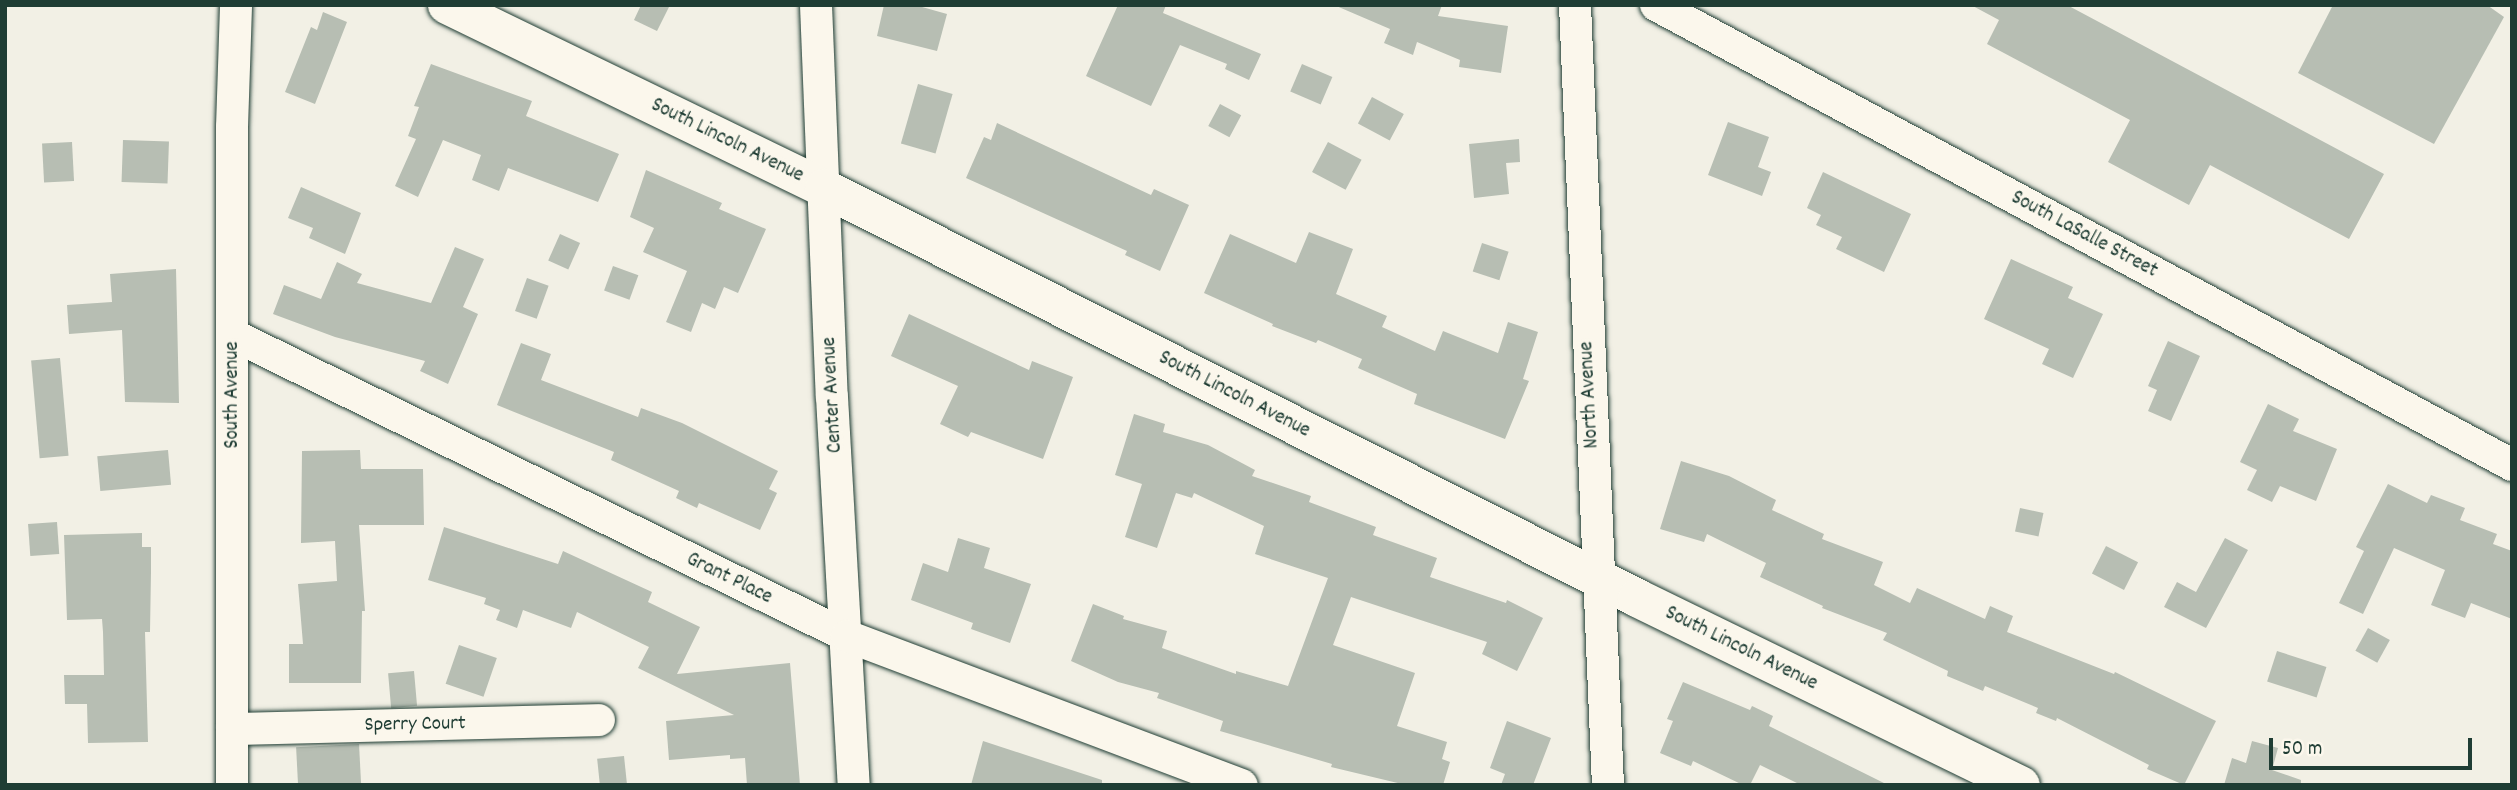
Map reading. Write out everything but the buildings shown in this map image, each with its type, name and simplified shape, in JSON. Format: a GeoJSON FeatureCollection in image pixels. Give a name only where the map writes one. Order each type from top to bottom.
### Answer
{"type":"FeatureCollection","features":[{"type":"Feature","properties":{"kind":"street","name":"South Avenue"},"geometry":{"type":"LineString","coordinates":[[232,785],[232,127],[236,5]]}},
{"type":"Feature","properties":{"kind":"street","name":"South Lincoln Avenue"},"geometry":{"type":"LineString","coordinates":[[447,5],[824,188],[1599,578],[2021,785]]}},
{"type":"Feature","properties":{"kind":"street","name":"Center Avenue"},"geometry":{"type":"LineString","coordinates":[[817,5],[854,785]]}},
{"type":"Feature","properties":{"kind":"street","name":"North Avenue"},"geometry":{"type":"LineString","coordinates":[[1576,5],[1608,785]]}},
{"type":"Feature","properties":{"kind":"street","name":"South LaSalle Street"},"geometry":{"type":"LineString","coordinates":[[1656,5],[2512,465]]}},
{"type":"Feature","properties":{"kind":"street","name":"Grant Place"},"geometry":{"type":"LineString","coordinates":[[233,335],[847,636],[1242,785]]}},
{"type":"Feature","properties":{"kind":"street","name":"Sperry Court"},"geometry":{"type":"LineString","coordinates":[[232,729],[599,720]]}}]}
